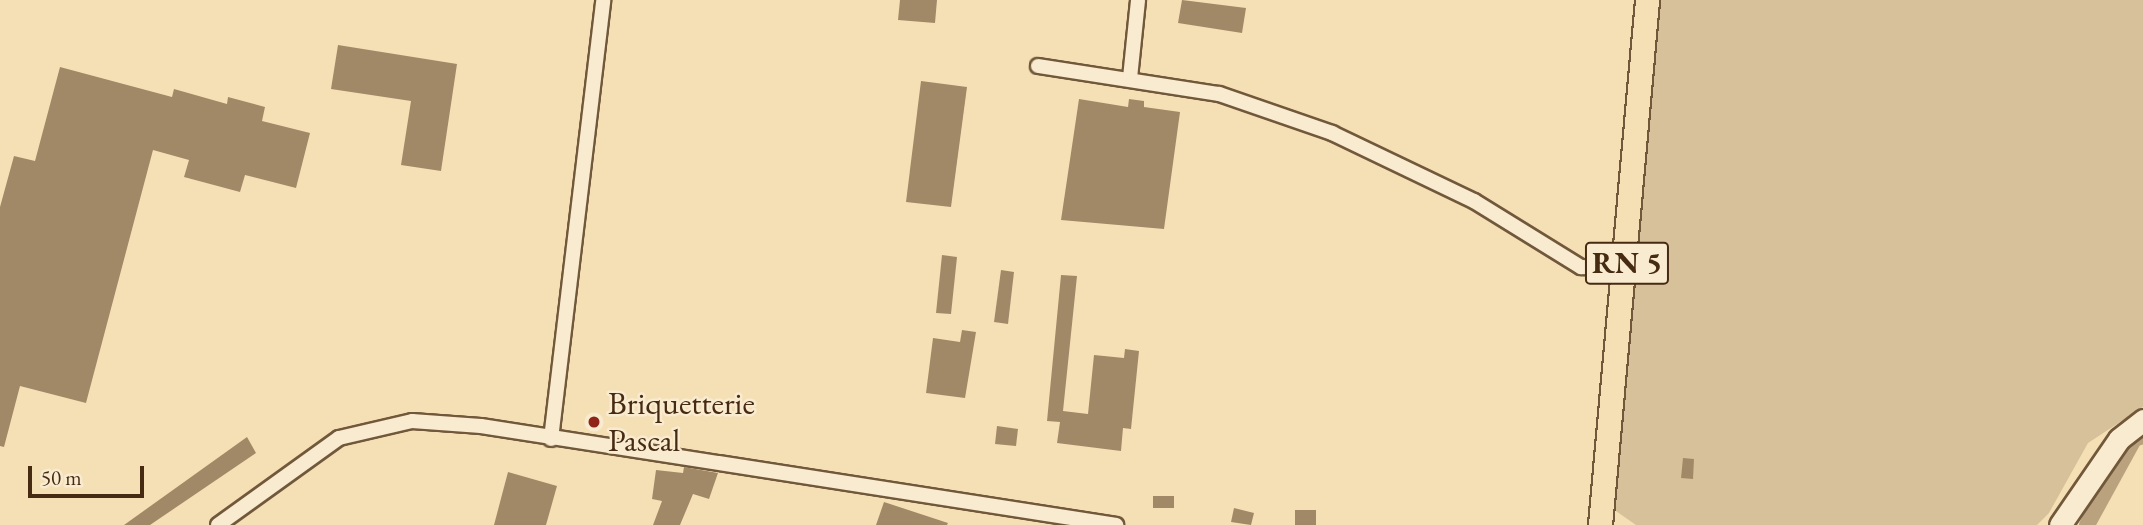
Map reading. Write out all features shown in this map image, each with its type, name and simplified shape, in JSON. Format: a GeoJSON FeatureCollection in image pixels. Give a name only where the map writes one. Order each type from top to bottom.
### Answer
{"type":"FeatureCollection","features":[{"type":"Feature","properties":{"kind":"main road","name":"RN 5"},"geometry":{"type":"LineString","coordinates":[[1600,525],[1626,269],[1647,0]]}},
{"type":"Feature","properties":{"kind":"street"},"geometry":{"type":"LineString","coordinates":[[551,439],[603,0]]}},
{"type":"Feature","properties":{"kind":"street"},"geometry":{"type":"LineString","coordinates":[[1130,78],[1138,0]]}},
{"type":"Feature","properties":{"kind":"street"},"geometry":{"type":"LineString","coordinates":[[1038,66],[1130,78],[1219,94],[1332,133],[1474,201],[1581,267],[1626,269]]}},
{"type":"Feature","properties":{"kind":"street"},"geometry":{"type":"LineString","coordinates":[[2060,525],[2119,439],[2143,420]]}},
{"type":"Feature","properties":{"kind":"street"},"geometry":{"type":"LineString","coordinates":[[218,525],[302,461],[339,438],[369,428],[412,421],[481,426],[1116,525]]}},
{"type":"Feature","properties":{"kind":"shaded area"},"geometry":{"type":"Polygon","coordinates":[[[1658,0],[2143,0],[2143,407],[2088,443],[2049,513],[2037,525],[1636,525],[1613,509],[1658,0]]]}},
{"type":"Feature","properties":{"kind":"building"},"geometry":{"type":"Polygon","coordinates":[[[900,0],[937,0],[935,23],[898,20],[900,0]]]}},
{"type":"Feature","properties":{"kind":"building"},"geometry":{"type":"Polygon","coordinates":[[[1182,0],[1246,8],[1242,33],[1178,23],[1182,0]]]}},
{"type":"Feature","properties":{"kind":"building"},"geometry":{"type":"Polygon","coordinates":[[[338,45],[457,64],[441,171],[401,165],[411,101],[331,89],[338,45]]]}},
{"type":"Feature","properties":{"kind":"building"},"geometry":{"type":"Polygon","coordinates":[[[60,67],[172,97],[174,89],[227,104],[228,97],[265,107],[262,121],[310,133],[296,188],[245,175],[240,192],[184,177],[189,160],[153,150],[86,403],[20,386],[4,447],[0,446],[0,207],[14,156],[35,161],[60,67]]]}},
{"type":"Feature","properties":{"kind":"building"},"geometry":{"type":"Polygon","coordinates":[[[921,81],[967,87],[951,207],[906,202],[921,81]]]}},
{"type":"Feature","properties":{"kind":"building"},"geometry":{"type":"Polygon","coordinates":[[[1079,99],[1128,107],[1129,99],[1144,101],[1144,107],[1180,112],[1164,229],[1061,220],[1079,99]]]}},
{"type":"Feature","properties":{"kind":"building"},"geometry":{"type":"Polygon","coordinates":[[[942,255],[957,257],[951,314],[936,313],[942,255]]]}},
{"type":"Feature","properties":{"kind":"building"},"geometry":{"type":"Polygon","coordinates":[[[1001,270],[1014,272],[1008,324],[994,322],[1001,270]]]}},
{"type":"Feature","properties":{"kind":"building"},"geometry":{"type":"Polygon","coordinates":[[[1061,275],[1077,276],[1063,411],[1088,414],[1094,355],[1124,358],[1125,349],[1139,351],[1131,429],[1123,428],[1121,451],[1057,443],[1060,422],[1047,421],[1061,275]]]}},
{"type":"Feature","properties":{"kind":"building"},"geometry":{"type":"Polygon","coordinates":[[[962,330],[976,332],[965,398],[926,393],[933,338],[960,342],[962,330]]]}},
{"type":"Feature","properties":{"kind":"building"},"geometry":{"type":"Polygon","coordinates":[[[997,426],[1018,429],[1016,446],[995,444],[997,426]]]}},
{"type":"Feature","properties":{"kind":"building"},"geometry":{"type":"Polygon","coordinates":[[[247,437],[256,453],[150,525],[124,525],[247,437]]]}},
{"type":"Feature","properties":{"kind":"building"},"geometry":{"type":"Polygon","coordinates":[[[1683,458],[1694,459],[1693,479],[1681,478],[1683,458]]]}},
{"type":"Feature","properties":{"kind":"building"},"geometry":{"type":"Polygon","coordinates":[[[684,467],[718,473],[709,499],[693,494],[680,525],[653,525],[662,501],[652,499],[656,470],[683,473],[684,467]]]}},
{"type":"Feature","properties":{"kind":"building"},"geometry":{"type":"Polygon","coordinates":[[[508,472],[557,486],[546,525],[494,525],[508,472]]]}},
{"type":"Feature","properties":{"kind":"building"},"geometry":{"type":"Polygon","coordinates":[[[1153,496],[1174,496],[1174,508],[1153,508],[1153,496]]]}},
{"type":"Feature","properties":{"kind":"building"},"geometry":{"type":"Polygon","coordinates":[[[884,502],[948,523],[876,525],[884,502]]]}},
{"type":"Feature","properties":{"kind":"building"},"geometry":{"type":"Polygon","coordinates":[[[1234,508],[1254,513],[1251,525],[1231,522],[1234,508]]]}},
{"type":"Feature","properties":{"kind":"building"},"geometry":{"type":"Polygon","coordinates":[[[1295,510],[1316,510],[1316,525],[1295,525],[1295,510]]]}},
{"type":"Feature","properties":{"kind":"waterway"},"geometry":{"type":"LineString","coordinates":[[2087,525],[2134,439],[2143,436]]}},
{"type":"Feature","properties":{"kind":"place","name":"Briquetterie Pascal"},"geometry":{"type":"Point","coordinates":[594,422]}}]}
